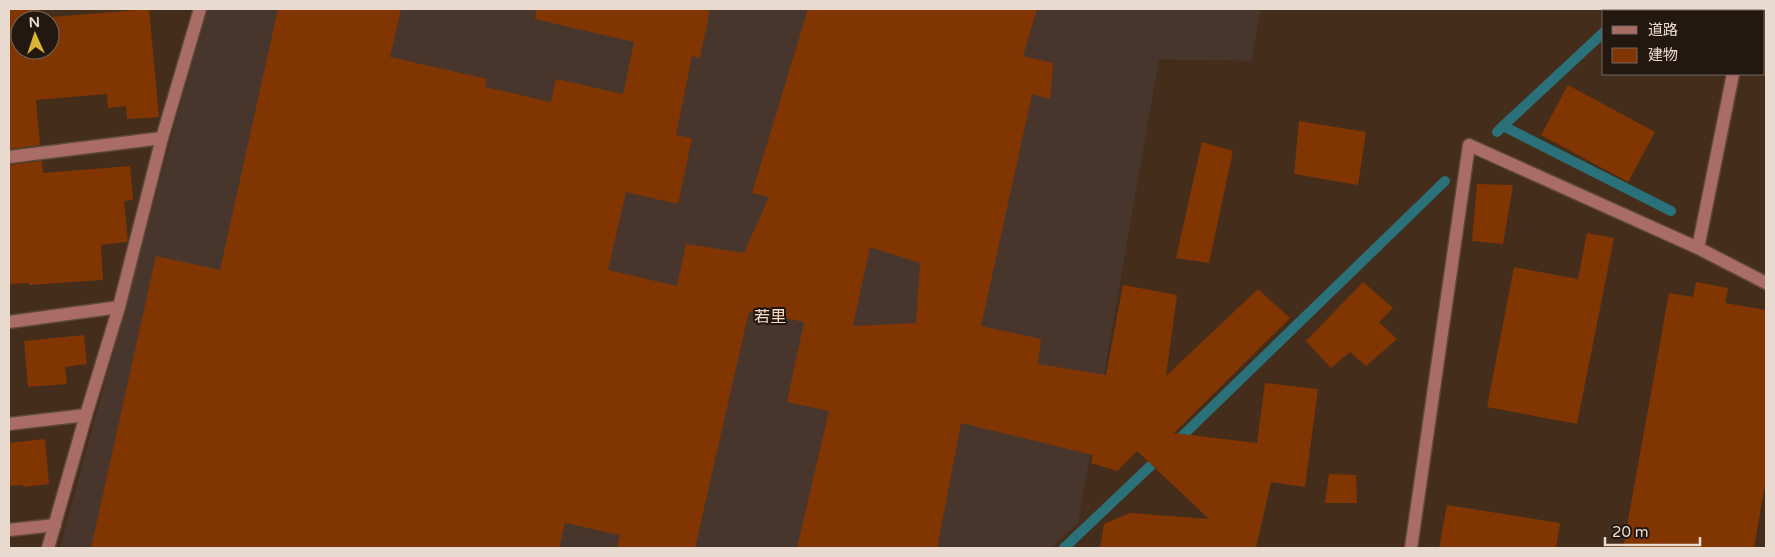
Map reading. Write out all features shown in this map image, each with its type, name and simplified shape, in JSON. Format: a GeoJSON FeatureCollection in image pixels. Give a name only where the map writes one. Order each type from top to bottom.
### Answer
{"type":"FeatureCollection","features":[{"type":"Feature","properties":{"kind":"street"},"geometry":{"type":"LineString","coordinates":[[48,548],[119,307],[162,138],[200,9]]}},
{"type":"Feature","properties":{"kind":"street"},"geometry":{"type":"LineString","coordinates":[[1698,248],[1733,75]]}},
{"type":"Feature","properties":{"kind":"street"},"geometry":{"type":"LineString","coordinates":[[9,156],[162,138]]}},
{"type":"Feature","properties":{"kind":"street"},"geometry":{"type":"LineString","coordinates":[[1411,548],[1469,145],[1698,248],[1766,283]]}},
{"type":"Feature","properties":{"kind":"street"},"geometry":{"type":"LineString","coordinates":[[9,322],[119,307]]}},
{"type":"Feature","properties":{"kind":"street"},"geometry":{"type":"LineString","coordinates":[[9,424],[86,415]]}},
{"type":"Feature","properties":{"kind":"street"},"geometry":{"type":"LineString","coordinates":[[9,530],[55,525]]}},
{"type":"Feature","properties":{"kind":"shaded area"},"geometry":{"type":"Polygon","coordinates":[[[206,9],[1261,9],[1251,61],[1159,59],[1078,523],[1051,548],[60,548],[206,9]]]}},
{"type":"Feature","properties":{"kind":"building"},"geometry":{"type":"Polygon","coordinates":[[[9,9],[39,10],[10,10],[10,60],[60,60],[60,16],[149,9],[159,117],[127,119],[126,106],[108,108],[107,94],[36,100],[40,145],[9,149],[9,9]]]}},
{"type":"Feature","properties":{"kind":"building"},"geometry":{"type":"Polygon","coordinates":[[[278,9],[401,9],[390,57],[487,79],[485,87],[551,102],[556,79],[623,94],[634,42],[535,19],[536,9],[710,9],[700,58],[692,56],[676,135],[692,138],[678,204],[626,192],[608,270],[677,286],[686,244],[744,253],[769,197],[752,193],[808,9],[1037,9],[1023,56],[1053,63],[1050,99],[1032,94],[981,326],[1041,339],[1038,364],[1106,375],[1123,285],[1177,295],[1166,376],[1258,289],[1290,318],[1174,433],[1257,443],[1265,383],[1318,389],[1305,487],[1271,482],[1256,548],[1100,548],[1104,524],[1130,513],[1209,519],[1137,451],[1117,471],[1091,463],[1093,455],[961,423],[937,548],[797,548],[829,411],[787,402],[804,322],[749,311],[695,548],[617,548],[620,535],[565,523],[559,548],[91,548],[156,256],[220,270],[278,9]],[[870,247],[853,326],[916,323],[920,263],[870,247]]]}},
{"type":"Feature","properties":{"kind":"building"},"geometry":{"type":"Polygon","coordinates":[[[1568,85],[1655,132],[1628,182],[1541,135],[1568,85]]]}},
{"type":"Feature","properties":{"kind":"building"},"geometry":{"type":"Polygon","coordinates":[[[1299,121],[1366,132],[1358,185],[1294,174],[1299,121]]]}},
{"type":"Feature","properties":{"kind":"building"},"geometry":{"type":"Polygon","coordinates":[[[1202,142],[1233,151],[1209,263],[1176,258],[1202,142]]]}},
{"type":"Feature","properties":{"kind":"building"},"geometry":{"type":"Polygon","coordinates":[[[42,161],[43,173],[130,166],[133,200],[124,201],[128,241],[101,245],[103,280],[29,285],[29,283],[9,284],[9,165],[42,161]]]}},
{"type":"Feature","properties":{"kind":"building"},"geometry":{"type":"Polygon","coordinates":[[[1477,184],[1513,185],[1503,244],[1472,241],[1477,184]]]}},
{"type":"Feature","properties":{"kind":"building"},"geometry":{"type":"Polygon","coordinates":[[[1587,233],[1614,238],[1577,424],[1487,407],[1514,267],[1578,279],[1587,233]]]}},
{"type":"Feature","properties":{"kind":"building"},"geometry":{"type":"Polygon","coordinates":[[[1363,282],[1393,308],[1379,322],[1397,339],[1366,366],[1350,352],[1331,368],[1306,341],[1363,282]]]}},
{"type":"Feature","properties":{"kind":"building"},"geometry":{"type":"Polygon","coordinates":[[[1696,282],[1728,288],[1725,303],[1766,310],[1766,479],[1754,548],[1623,548],[1669,293],[1693,297],[1696,282]]]}},
{"type":"Feature","properties":{"kind":"building"},"geometry":{"type":"Polygon","coordinates":[[[84,335],[87,364],[65,367],[67,384],[28,387],[24,341],[84,335]]]}},
{"type":"Feature","properties":{"kind":"building"},"geometry":{"type":"Polygon","coordinates":[[[45,439],[49,484],[23,487],[23,485],[9,486],[9,443],[45,439]]]}},
{"type":"Feature","properties":{"kind":"building"},"geometry":{"type":"Polygon","coordinates":[[[1329,474],[1356,475],[1357,503],[1325,503],[1329,474]]]}},
{"type":"Feature","properties":{"kind":"building"},"geometry":{"type":"Polygon","coordinates":[[[1447,505],[1560,523],[1556,548],[1439,548],[1447,505]]]}},
{"type":"Feature","properties":{"kind":"waterway"},"geometry":{"type":"LineString","coordinates":[[1503,126],[1602,34]]}},
{"type":"Feature","properties":{"kind":"waterway"},"geometry":{"type":"LineString","coordinates":[[1497,132],[1503,126],[1671,211]]}},
{"type":"Feature","properties":{"kind":"waterway"},"geometry":{"type":"LineString","coordinates":[[1175,443],[1445,181]]}},
{"type":"Feature","properties":{"kind":"waterway"},"geometry":{"type":"LineString","coordinates":[[1064,548],[1161,456]]}},
{"type":"Feature","properties":{"kind":"district","name":"若里"},"geometry":{"type":"Point","coordinates":[770,317]}}]}
